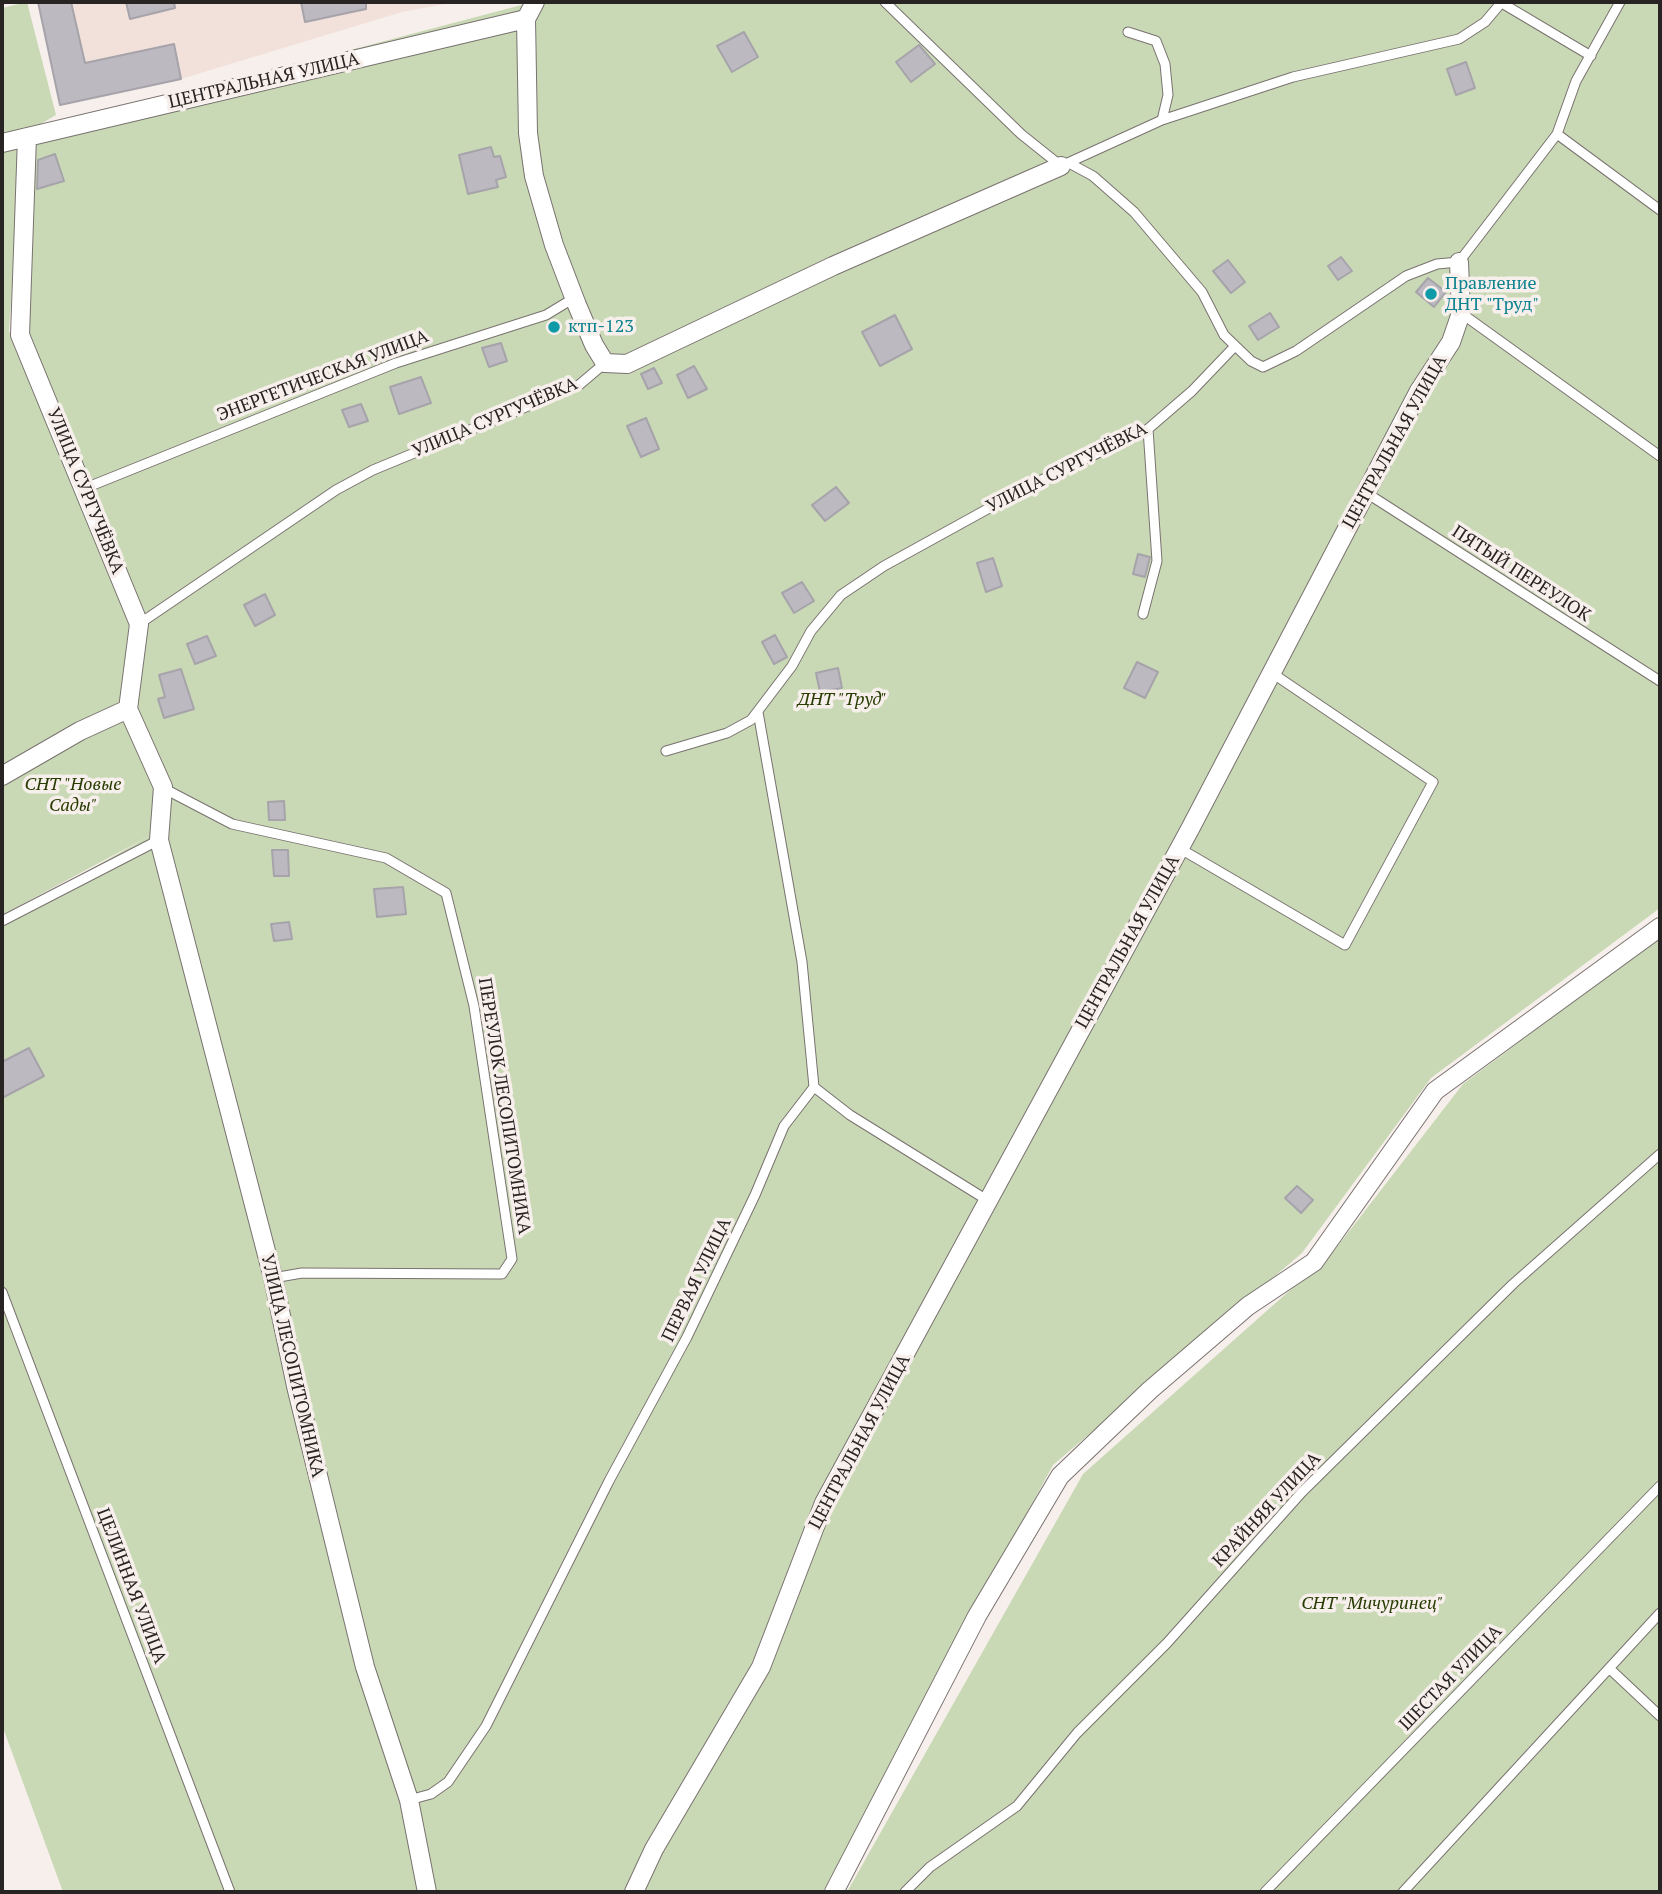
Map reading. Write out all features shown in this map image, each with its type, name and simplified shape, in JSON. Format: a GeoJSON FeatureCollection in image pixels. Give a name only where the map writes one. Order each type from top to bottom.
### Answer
{"type":"FeatureCollection","features":[{"type":"Feature","properties":{"kind":"street"},"geometry":{"type":"LineString","coordinates":[[535,2],[526,19],[528,133],[534,176],[554,245],[574,298],[594,345],[606,363],[627,365],[833,266],[1065,165]]}},
{"type":"Feature","properties":{"kind":"street","name":"ЦЕНТРАЛЬНАЯ УЛИЦА"},"geometry":{"type":"LineString","coordinates":[[2,143],[526,19]]}},
{"type":"Feature","properties":{"kind":"street","name":"УЛИЦА СУРГУЧЁВКА"},"geometry":{"type":"LineString","coordinates":[[27,137],[20,335],[139,624],[128,709]]}},
{"type":"Feature","properties":{"kind":"street","name":"ЦЕНТРАЛЬНАЯ УЛИЦА"},"geometry":{"type":"LineString","coordinates":[[634,1892],[654,1849],[761,1667],[824,1503],[1179,848],[1419,391],[1451,342],[1461,313],[1458,262]]}},
{"type":"Feature","properties":{"kind":"street"},"geometry":{"type":"LineString","coordinates":[[2,776],[80,731],[128,709],[163,788],[159,840]]}},
{"type":"Feature","properties":{"kind":"street","name":"УЛИЦА ЛЕСОПИТОМНИКА"},"geometry":{"type":"LineString","coordinates":[[159,840],[273,1278],[296,1386],[365,1667],[409,1800],[427,1892]]}},
{"type":"Feature","properties":{"kind":"street"},"geometry":{"type":"LineString","coordinates":[[834,1892],[977,1616],[1059,1476],[1150,1390],[1248,1306],[1314,1262],[1435,1091],[1660,927]]}},
{"type":"Feature","properties":{"kind":"lane"},"geometry":{"type":"LineString","coordinates":[[885,2],[1021,134],[1065,165],[1093,176],[1134,212],[1202,292],[1224,335],[1251,361],[1263,367],[1296,351],[1406,276],[1437,264],[1458,262],[1557,134],[1576,80],[1620,2]]}},
{"type":"Feature","properties":{"kind":"lane"},"geometry":{"type":"LineString","coordinates":[[1065,165],[1162,120],[1293,77],[1459,39],[1485,22],[1500,2],[1591,56]]}},
{"type":"Feature","properties":{"kind":"lane"},"geometry":{"type":"LineString","coordinates":[[1128,32],[1156,41],[1165,64],[1168,95],[1162,120]]}},
{"type":"Feature","properties":{"kind":"lane"},"geometry":{"type":"LineString","coordinates":[[1557,134],[1660,210]]}},
{"type":"Feature","properties":{"kind":"lane","name":"ЭНЕРГЕТИЧЕСКАЯ УЛИЦА"},"geometry":{"type":"LineString","coordinates":[[83,489],[396,363],[546,315],[574,298]]}},
{"type":"Feature","properties":{"kind":"lane"},"geometry":{"type":"LineString","coordinates":[[1461,313],[1660,456]]}},
{"type":"Feature","properties":{"kind":"lane","name":"УЛИЦА СУРГУЧЁВКА"},"geometry":{"type":"LineString","coordinates":[[666,751],[727,733],[751,720],[792,666],[811,631],[841,595],[884,566],[1031,485],[1148,429],[1192,391],[1235,346]]}},
{"type":"Feature","properties":{"kind":"lane","name":"УЛИЦА СУРГУЧЁВКА"},"geometry":{"type":"LineString","coordinates":[[139,624],[361,476],[579,384],[606,363]]}},
{"type":"Feature","properties":{"kind":"lane"},"geometry":{"type":"LineString","coordinates":[[1143,614],[1157,561],[1148,429]]}},
{"type":"Feature","properties":{"kind":"lane","name":"ПЯТЫЙ ПЕРЕУЛОК"},"geometry":{"type":"LineString","coordinates":[[1365,492],[1660,681]]}},
{"type":"Feature","properties":{"kind":"lane"},"geometry":{"type":"LineString","coordinates":[[1179,848],[1345,945],[1433,782],[1272,673]]}},
{"type":"Feature","properties":{"kind":"lane"},"geometry":{"type":"LineString","coordinates":[[758,712],[802,962],[814,1087],[850,1115],[987,1200]]}},
{"type":"Feature","properties":{"kind":"lane","name":"ПЕРЕУЛОК ЛЕСОПИТОМНИКА"},"geometry":{"type":"LineString","coordinates":[[163,788],[232,824],[386,858],[446,892],[474,1006],[512,1259],[502,1274],[302,1273],[273,1278]]}},
{"type":"Feature","properties":{"kind":"lane"},"geometry":{"type":"LineString","coordinates":[[2,921],[159,840]]}},
{"type":"Feature","properties":{"kind":"lane","name":"ПЕРВАЯ УЛИЦА"},"geometry":{"type":"LineString","coordinates":[[409,1800],[431,1794],[448,1782],[486,1726],[609,1481],[687,1337],[755,1195],[784,1126],[814,1087]]}},
{"type":"Feature","properties":{"kind":"lane","name":"КРАЙНЯЯ УЛИЦА"},"geometry":{"type":"LineString","coordinates":[[905,1892],[930,1867],[1017,1805],[1077,1733],[1167,1643],[1302,1492],[1513,1284],[1660,1154]]}},
{"type":"Feature","properties":{"kind":"lane","name":"ЦЕЛИННАЯ УЛИЦА"},"geometry":{"type":"LineString","coordinates":[[2,1292],[230,1892]]}},
{"type":"Feature","properties":{"kind":"lane","name":"ШЕСТАЯ УЛИЦА"},"geometry":{"type":"LineString","coordinates":[[1265,1892],[1660,1486]]}},
{"type":"Feature","properties":{"kind":"lane"},"geometry":{"type":"LineString","coordinates":[[1403,1892],[1660,1613]]}},
{"type":"Feature","properties":{"kind":"lane"},"geometry":{"type":"LineString","coordinates":[[1610,1669],[1660,1716]]}},
{"type":"Feature","properties":{"kind":"shaded area"},"geometry":{"type":"Polygon","coordinates":[[[38,2],[456,2],[402,12],[181,79],[60,105],[38,2]]]}},
{"type":"Feature","properties":{"kind":"green space","name":"ДНТ \"Труд\""},"geometry":{"type":"Polygon","coordinates":[[[27,2],[56,115],[22,135],[9,331],[72,487],[130,614],[125,674],[132,614],[26,338],[31,134],[533,2],[1660,2],[1660,908],[1431,1078],[1302,1253],[1053,1465],[823,1892],[63,1892],[2,1725],[2,919],[151,835],[2,915],[2,8],[27,2]]]}},
{"type":"Feature","properties":{"kind":"green space","name":"СНТ \"Мичуринец\""},"geometry":{"type":"Polygon","coordinates":[[[1660,937],[1660,1892],[847,1892],[1083,1474],[1333,1252],[1463,1084],[1660,937]]]}},
{"type":"Feature","properties":{"kind":"building"},"geometry":{"type":"Polygon","coordinates":[[[38,2],[71,2],[85,63],[174,44],[181,79],[60,105],[38,2]]]}},
{"type":"Feature","properties":{"kind":"building"},"geometry":{"type":"Polygon","coordinates":[[[126,2],[174,2],[175,8],[130,19],[126,2]]]}},
{"type":"Feature","properties":{"kind":"building"},"geometry":{"type":"Polygon","coordinates":[[[301,2],[366,2],[366,9],[305,22],[301,2]]]}},
{"type":"Feature","properties":{"kind":"building"},"geometry":{"type":"Polygon","coordinates":[[[744,32],[758,57],[732,72],[717,46],[744,32]]]}},
{"type":"Feature","properties":{"kind":"building"},"geometry":{"type":"Polygon","coordinates":[[[919,45],[935,64],[911,82],[896,62],[919,45]]]}},
{"type":"Feature","properties":{"kind":"building"},"geometry":{"type":"Polygon","coordinates":[[[1466,62],[1475,88],[1456,95],[1447,69],[1466,62]]]}},
{"type":"Feature","properties":{"kind":"building"},"geometry":{"type":"Polygon","coordinates":[[[491,147],[494,157],[500,156],[506,177],[496,180],[498,187],[468,194],[459,155],[491,147]]]}},
{"type":"Feature","properties":{"kind":"building"},"geometry":{"type":"Polygon","coordinates":[[[55,154],[64,181],[37,189],[38,160],[55,154]]]}},
{"type":"Feature","properties":{"kind":"building"},"geometry":{"type":"Polygon","coordinates":[[[1341,257],[1352,271],[1338,280],[1328,266],[1341,257]]]}},
{"type":"Feature","properties":{"kind":"building"},"geometry":{"type":"Polygon","coordinates":[[[1228,260],[1245,282],[1231,293],[1213,271],[1228,260]]]}},
{"type":"Feature","properties":{"kind":"building","name":"Правление ДНТ \"Труд\""},"geometry":{"type":"Polygon","coordinates":[[[1428,278],[1446,292],[1434,307],[1416,292],[1428,278]]]}},
{"type":"Feature","properties":{"kind":"building"},"geometry":{"type":"Polygon","coordinates":[[[1270,313],[1279,327],[1258,340],[1249,326],[1270,313]]]}},
{"type":"Feature","properties":{"kind":"building"},"geometry":{"type":"Polygon","coordinates":[[[895,315],[912,349],[880,366],[862,332],[895,315]]]}},
{"type":"Feature","properties":{"kind":"building"},"geometry":{"type":"Polygon","coordinates":[[[501,343],[507,361],[489,367],[482,348],[501,343]]]}},
{"type":"Feature","properties":{"kind":"building"},"geometry":{"type":"Polygon","coordinates":[[[694,366],[707,389],[688,398],[677,375],[694,366]]]}},
{"type":"Feature","properties":{"kind":"building"},"geometry":{"type":"Polygon","coordinates":[[[654,368],[662,383],[648,389],[641,374],[654,368]]]}},
{"type":"Feature","properties":{"kind":"building"},"geometry":{"type":"Polygon","coordinates":[[[421,377],[431,403],[399,414],[390,387],[421,377]]]}},
{"type":"Feature","properties":{"kind":"building"},"geometry":{"type":"Polygon","coordinates":[[[361,404],[368,421],[349,427],[342,410],[361,404]]]}},
{"type":"Feature","properties":{"kind":"building"},"geometry":{"type":"Polygon","coordinates":[[[646,418],[659,449],[641,457],[627,426],[646,418]]]}},
{"type":"Feature","properties":{"kind":"building"},"geometry":{"type":"Polygon","coordinates":[[[836,487],[849,503],[825,521],[812,505],[836,487]]]}},
{"type":"Feature","properties":{"kind":"building"},"geometry":{"type":"Polygon","coordinates":[[[1138,554],[1150,557],[1145,577],[1133,574],[1138,554]]]}},
{"type":"Feature","properties":{"kind":"building"},"geometry":{"type":"Polygon","coordinates":[[[993,558],[1002,586],[986,592],[977,563],[993,558]]]}},
{"type":"Feature","properties":{"kind":"building"},"geometry":{"type":"Polygon","coordinates":[[[802,582],[814,601],[794,613],[782,593],[802,582]]]}},
{"type":"Feature","properties":{"kind":"building"},"geometry":{"type":"Polygon","coordinates":[[[265,594],[275,615],[255,626],[244,605],[265,594]]]}},
{"type":"Feature","properties":{"kind":"building"},"geometry":{"type":"Polygon","coordinates":[[[775,635],[787,657],[774,664],[762,642],[775,635]]]}},
{"type":"Feature","properties":{"kind":"building"},"geometry":{"type":"Polygon","coordinates":[[[207,636],[216,656],[195,664],[187,644],[207,636]]]}},
{"type":"Feature","properties":{"kind":"building"},"geometry":{"type":"Polygon","coordinates":[[[1137,662],[1158,672],[1145,698],[1124,688],[1137,662]]]}},
{"type":"Feature","properties":{"kind":"building"},"geometry":{"type":"Polygon","coordinates":[[[838,668],[842,688],[820,692],[816,673],[838,668]]]}},
{"type":"Feature","properties":{"kind":"building"},"geometry":{"type":"Polygon","coordinates":[[[181,669],[194,709],[164,718],[158,699],[165,697],[159,675],[181,669]]]}},
{"type":"Feature","properties":{"kind":"building"},"geometry":{"type":"Polygon","coordinates":[[[284,801],[285,820],[269,820],[268,802],[284,801]]]}},
{"type":"Feature","properties":{"kind":"building"},"geometry":{"type":"Polygon","coordinates":[[[272,850],[288,850],[289,876],[274,876],[272,850]]]}},
{"type":"Feature","properties":{"kind":"building"},"geometry":{"type":"Polygon","coordinates":[[[403,887],[406,914],[377,917],[374,889],[403,887]]]}},
{"type":"Feature","properties":{"kind":"building"},"geometry":{"type":"Polygon","coordinates":[[[289,922],[292,939],[274,941],[271,924],[289,922]]]}},
{"type":"Feature","properties":{"kind":"building"},"geometry":{"type":"Polygon","coordinates":[[[29,1048],[44,1076],[2,1098],[2,1062],[29,1048]]]}},
{"type":"Feature","properties":{"kind":"building"},"geometry":{"type":"Polygon","coordinates":[[[1297,1186],[1313,1200],[1301,1213],[1285,1198],[1297,1186]]]}},
{"type":"Feature","properties":{"kind":"place","name":"Правление ДНТ \"Труд\""},"geometry":{"type":"Point","coordinates":[1431,294]}},
{"type":"Feature","properties":{"kind":"place","name":"ктп-123"},"geometry":{"type":"Point","coordinates":[554,327]}},
{"type":"Feature","properties":{"kind":"park label","name":"СНТ \"Новые Сады\""},"geometry":{"type":"Point","coordinates":[73,795]}}]}
